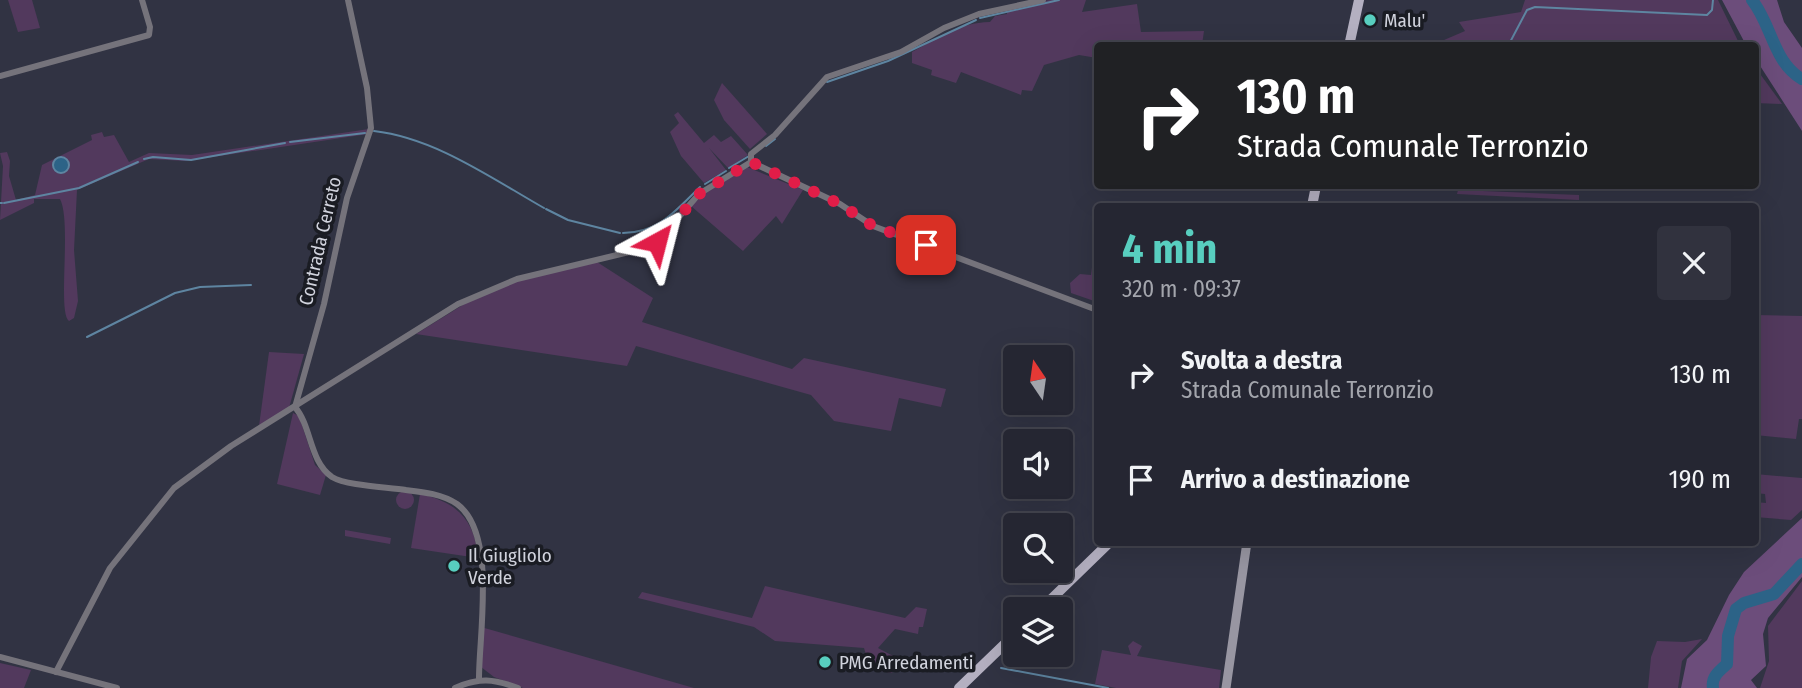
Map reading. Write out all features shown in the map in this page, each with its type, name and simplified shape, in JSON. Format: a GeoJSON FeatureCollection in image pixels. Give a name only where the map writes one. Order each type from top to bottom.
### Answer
{"type":"FeatureCollection","features":[{"type":"Feature","properties":{"kind":"main road"},"geometry":{"type":"LineString","coordinates":[[1350,42],[1359,0]]}},
{"type":"Feature","properties":{"kind":"main road"},"geometry":{"type":"LineString","coordinates":[[1053,597],[1106,546]]}},
{"type":"Feature","properties":{"kind":"main road"},"geometry":{"type":"LineString","coordinates":[[959,688],[1003,646]]}},
{"type":"Feature","properties":{"kind":"street"},"geometry":{"type":"LineString","coordinates":[[0,76],[149,35],[150,27],[142,0]]}},
{"type":"Feature","properties":{"kind":"street","name":"Contrada Cerreto"},"geometry":{"type":"LineString","coordinates":[[295,407],[324,304],[344,209],[371,128],[367,88],[348,0]]}},
{"type":"Feature","properties":{"kind":"street"},"geometry":{"type":"LineString","coordinates":[[751,162],[751,154],[775,135],[827,77],[901,52],[944,28],[979,14],[1043,0]]}},
{"type":"Feature","properties":{"kind":"street"},"geometry":{"type":"LineString","coordinates":[[56,672],[110,568],[165,497],[198,469],[458,304],[517,279],[646,248],[657,242],[699,194],[751,162]]}},
{"type":"Feature","properties":{"kind":"street"},"geometry":{"type":"LineString","coordinates":[[751,162],[840,204],[873,226],[1094,309]]}},
{"type":"Feature","properties":{"kind":"street"},"geometry":{"type":"LineString","coordinates":[[295,407],[302,415],[319,463],[332,477],[436,495],[455,503],[472,521],[481,560],[479,678]]}},
{"type":"Feature","properties":{"kind":"street"},"geometry":{"type":"LineString","coordinates":[[1226,688],[1246,546]]}},
{"type":"Feature","properties":{"kind":"street"},"geometry":{"type":"LineString","coordinates":[[0,657],[117,688]]}},
{"type":"Feature","properties":{"kind":"street"},"geometry":{"type":"LineString","coordinates":[[455,688],[479,678],[519,688]]}},
{"type":"Feature","properties":{"kind":"shaded area"},"geometry":{"type":"Polygon","coordinates":[[[8,0],[32,0],[40,28],[18,32],[8,0]]]}},
{"type":"Feature","properties":{"kind":"shaded area"},"geometry":{"type":"Polygon","coordinates":[[[1049,0],[1086,0],[1082,12],[1137,4],[1141,32],[1204,31],[1202,42],[1094,42],[1094,58],[1079,55],[1044,65],[1032,91],[1022,90],[1021,95],[961,72],[956,83],[931,75],[932,70],[912,63],[912,52],[968,25],[990,22],[995,16],[1007,14],[1007,8],[1049,0]]]}},
{"type":"Feature","properties":{"kind":"shaded area"},"geometry":{"type":"Polygon","coordinates":[[[1525,0],[1718,0],[1739,42],[1444,42],[1465,31],[1459,22],[1521,12],[1525,0]]]}},
{"type":"Feature","properties":{"kind":"shaded area"},"geometry":{"type":"Polygon","coordinates":[[[1722,0],[1777,0],[1784,22],[1802,48],[1802,131],[1759,64],[1759,42],[1744,42],[1722,0]]]}},
{"type":"Feature","properties":{"kind":"shaded area"},"geometry":{"type":"Polygon","coordinates":[[[1759,72],[1782,104],[1759,103],[1759,72]]]}},
{"type":"Feature","properties":{"kind":"shaded area"},"geometry":{"type":"Polygon","coordinates":[[[722,83],[767,134],[750,149],[724,120],[714,100],[722,83]]]}},
{"type":"Feature","properties":{"kind":"shaded area"},"geometry":{"type":"Polygon","coordinates":[[[678,112],[704,143],[714,135],[721,142],[731,136],[748,155],[728,168],[709,148],[726,170],[704,183],[681,156],[670,132],[679,123],[674,115],[678,112]]]}},
{"type":"Feature","properties":{"kind":"shaded area"},"geometry":{"type":"Polygon","coordinates":[[[369,129],[368,134],[186,161],[149,159],[77,190],[74,250],[78,301],[74,318],[69,321],[64,301],[65,226],[60,199],[34,199],[34,203],[0,220],[3,166],[0,153],[7,152],[10,161],[9,176],[16,200],[35,195],[42,165],[92,140],[91,135],[102,132],[104,137],[114,135],[129,162],[149,153],[192,155],[369,129]]]}},
{"type":"Feature","properties":{"kind":"shaded area"},"geometry":{"type":"Polygon","coordinates":[[[747,167],[803,190],[782,224],[776,216],[743,251],[691,206],[747,167]]]}},
{"type":"Feature","properties":{"kind":"shaded area"},"geometry":{"type":"Polygon","coordinates":[[[1458,190],[1579,195],[1579,200],[1457,194],[1458,190]]]}},
{"type":"Feature","properties":{"kind":"shaded area"},"geometry":{"type":"Polygon","coordinates":[[[1094,252],[1094,301],[1071,293],[1070,283],[1080,274],[1091,275],[1094,252]]]}},
{"type":"Feature","properties":{"kind":"shaded area"},"geometry":{"type":"Polygon","coordinates":[[[597,262],[653,298],[642,322],[792,369],[804,358],[946,389],[941,407],[899,398],[891,431],[834,421],[811,395],[636,346],[627,366],[416,334],[466,303],[515,282],[597,262]]]}},
{"type":"Feature","properties":{"kind":"shaded area"},"geometry":{"type":"Polygon","coordinates":[[[1759,315],[1802,316],[1802,419],[1799,419],[1796,439],[1759,435],[1759,315]]]}},
{"type":"Feature","properties":{"kind":"shaded area"},"geometry":{"type":"Polygon","coordinates":[[[269,352],[304,354],[289,408],[259,426],[269,352]]]}},
{"type":"Feature","properties":{"kind":"shaded area"},"geometry":{"type":"Polygon","coordinates":[[[293,413],[299,416],[315,465],[326,475],[320,495],[277,484],[293,413]]]}},
{"type":"Feature","properties":{"kind":"shaded area"},"geometry":{"type":"Polygon","coordinates":[[[1759,474],[1802,478],[1802,510],[1791,520],[1759,517],[1759,502],[1766,503],[1765,494],[1759,493],[1759,474]]]}},
{"type":"Feature","properties":{"kind":"shaded area"},"geometry":{"type":"Polygon","coordinates":[[[405,491],[411,494],[414,500],[411,506],[405,509],[399,506],[396,500],[399,494],[405,491]]]}},
{"type":"Feature","properties":{"kind":"shaded area"},"geometry":{"type":"Polygon","coordinates":[[[420,494],[444,502],[462,515],[473,533],[478,558],[411,548],[420,494]]]}},
{"type":"Feature","properties":{"kind":"shaded area"},"geometry":{"type":"Polygon","coordinates":[[[1802,518],[1802,577],[1768,618],[1763,634],[1766,666],[1751,680],[1757,688],[1681,688],[1687,659],[1707,640],[1729,595],[1744,572],[1802,518]]]}},
{"type":"Feature","properties":{"kind":"shaded area"},"geometry":{"type":"Polygon","coordinates":[[[345,530],[391,538],[390,544],[345,536],[345,530]]]}},
{"type":"Feature","properties":{"kind":"shaded area"},"geometry":{"type":"Polygon","coordinates":[[[1802,581],[1802,688],[1760,688],[1769,661],[1768,626],[1802,581]]]}},
{"type":"Feature","properties":{"kind":"shaded area"},"geometry":{"type":"Polygon","coordinates":[[[765,586],[905,618],[916,607],[927,609],[923,627],[919,627],[918,634],[895,629],[878,648],[895,657],[892,673],[870,669],[864,648],[775,641],[754,627],[638,598],[642,592],[752,618],[765,586]]]}},
{"type":"Feature","properties":{"kind":"shaded area"},"geometry":{"type":"Polygon","coordinates":[[[481,627],[694,688],[523,688],[494,677],[481,667],[481,627]]]}},
{"type":"Feature","properties":{"kind":"shaded area"},"geometry":{"type":"Polygon","coordinates":[[[1702,639],[1682,661],[1678,688],[1648,688],[1651,657],[1657,641],[1685,642],[1702,639]]]}},
{"type":"Feature","properties":{"kind":"shaded area"},"geometry":{"type":"Polygon","coordinates":[[[1133,641],[1142,646],[1137,656],[1221,670],[1219,688],[1116,688],[1095,684],[1102,650],[1131,655],[1128,646],[1133,641]]]}},
{"type":"Feature","properties":{"kind":"shaded area"},"geometry":{"type":"Polygon","coordinates":[[[0,663],[31,670],[24,688],[0,688],[0,663]]]}},
{"type":"Feature","properties":{"kind":"water"},"geometry":{"type":"Polygon","coordinates":[[[58,157],[64,157],[69,165],[67,171],[58,173],[53,168],[53,162],[58,157]]]}},
{"type":"Feature","properties":{"kind":"waterway"},"geometry":{"type":"LineString","coordinates":[[980,18],[1059,0]]}},
{"type":"Feature","properties":{"kind":"waterway"},"geometry":{"type":"LineString","coordinates":[[1510,42],[1527,10],[1535,7],[1707,15],[1712,10],[1713,0]]}},
{"type":"Feature","properties":{"kind":"waterway"},"geometry":{"type":"LineString","coordinates":[[1752,0],[1785,63],[1802,79]]}},
{"type":"Feature","properties":{"kind":"waterway"},"geometry":{"type":"LineString","coordinates":[[827,82],[888,61],[976,20]]}},
{"type":"Feature","properties":{"kind":"waterway"},"geometry":{"type":"LineString","coordinates":[[374,131],[397,135],[441,151],[544,208]]}},
{"type":"Feature","properties":{"kind":"waterway"},"geometry":{"type":"LineString","coordinates":[[290,142],[365,133]]}},
{"type":"Feature","properties":{"kind":"waterway"},"geometry":{"type":"LineString","coordinates":[[766,146],[775,139]]}},
{"type":"Feature","properties":{"kind":"waterway"},"geometry":{"type":"LineString","coordinates":[[144,159],[153,157],[191,160],[285,143]]}},
{"type":"Feature","properties":{"kind":"waterway"},"geometry":{"type":"LineString","coordinates":[[729,168],[749,156]]}},
{"type":"Feature","properties":{"kind":"waterway"},"geometry":{"type":"LineString","coordinates":[[4,203],[79,188],[138,162]]}},
{"type":"Feature","properties":{"kind":"waterway"},"geometry":{"type":"LineString","coordinates":[[705,184],[726,171]]}},
{"type":"Feature","properties":{"kind":"waterway"},"geometry":{"type":"LineString","coordinates":[[623,233],[657,225],[675,212],[700,187]]}},
{"type":"Feature","properties":{"kind":"waterway"},"geometry":{"type":"LineString","coordinates":[[546,209],[568,220],[620,233]]}},
{"type":"Feature","properties":{"kind":"waterway"},"geometry":{"type":"LineString","coordinates":[[87,337],[175,293],[200,287],[251,285]]}},
{"type":"Feature","properties":{"kind":"waterway"},"geometry":{"type":"LineString","coordinates":[[1713,688],[1714,677],[1727,664],[1728,636],[1736,609],[1744,603],[1774,594],[1802,564]]}},
{"type":"Feature","properties":{"kind":"waterway"},"geometry":{"type":"LineString","coordinates":[[1001,668],[1108,688]]}},
{"type":"Feature","properties":{"kind":"place","name":"Malu'"},"geometry":{"type":"Point","coordinates":[1370,20]}},
{"type":"Feature","properties":{"kind":"place","name":"Il Giugliolo Verde"},"geometry":{"type":"Point","coordinates":[454,566]}},
{"type":"Feature","properties":{"kind":"place","name":"PMG Arredamenti"},"geometry":{"type":"Point","coordinates":[825,662]}},
{"type":"Feature","properties":{"kind":"route"},"geometry":{"type":"LineString","coordinates":[[657,242],[674,219],[699,194],[751,162],[840,204],[873,226],[926,245]]}}]}
